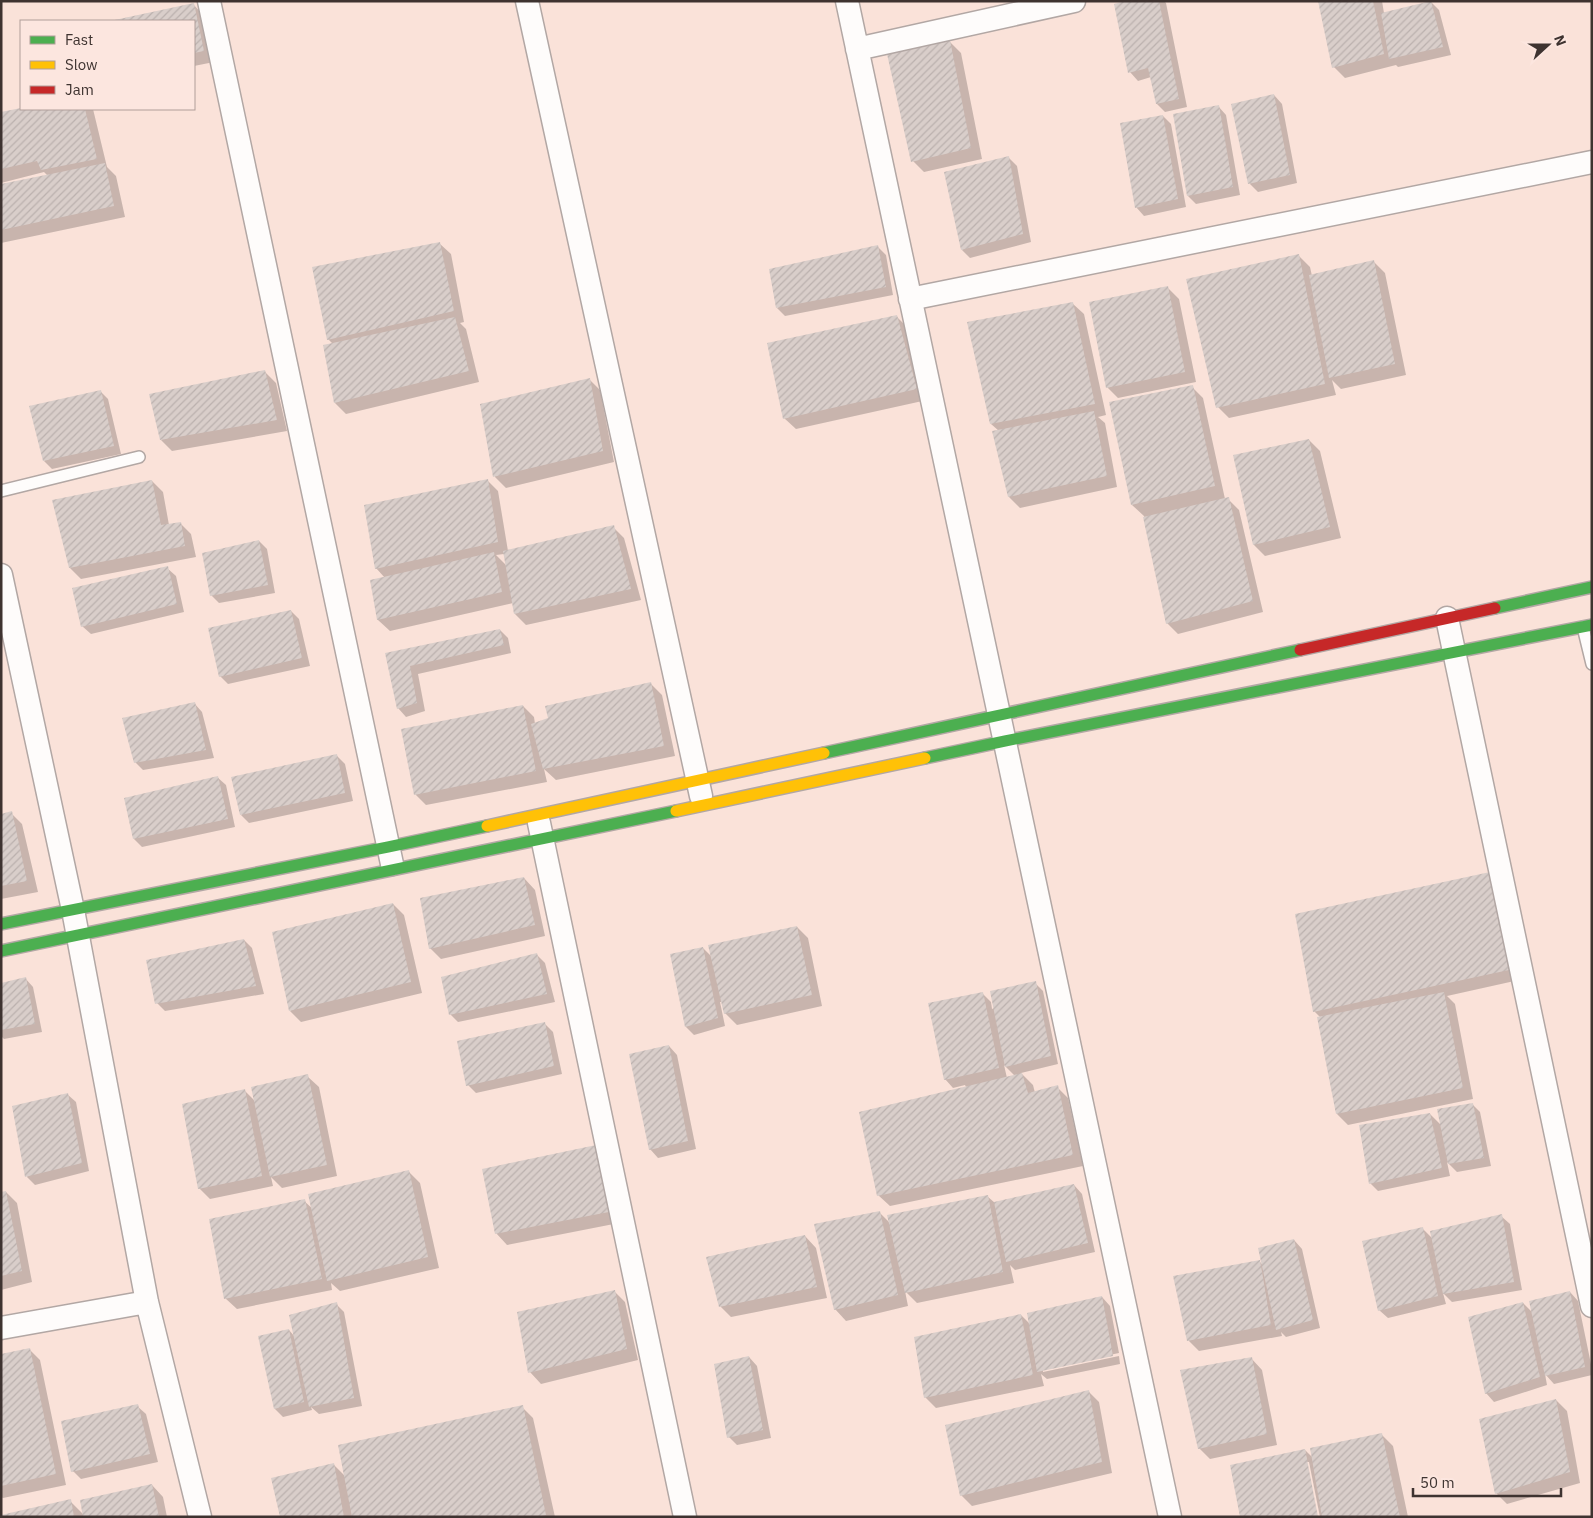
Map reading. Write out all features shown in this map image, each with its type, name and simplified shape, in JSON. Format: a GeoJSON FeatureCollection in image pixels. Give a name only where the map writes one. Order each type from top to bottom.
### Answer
{"type":"FeatureCollection","features":[{"type":"Feature","properties":{"kind":"main road"},"geometry":{"type":"LineString","coordinates":[[1,924],[388,847],[1000,715],[1367,640],[1447,618],[1592,587]]}},
{"type":"Feature","properties":{"kind":"main road"},"geometry":{"type":"LineString","coordinates":[[1,951],[543,840],[1371,665],[1454,653],[1587,626]]}},
{"type":"Feature","properties":{"kind":"street"},"geometry":{"type":"LineString","coordinates":[[209,1],[394,871]]}},
{"type":"Feature","properties":{"kind":"street"},"geometry":{"type":"LineString","coordinates":[[526,1],[703,805]]}},
{"type":"Feature","properties":{"kind":"street"},"geometry":{"type":"LineString","coordinates":[[847,1],[1170,1517]]}},
{"type":"Feature","properties":{"kind":"street"},"geometry":{"type":"LineString","coordinates":[[857,49],[1074,1]]}},
{"type":"Feature","properties":{"kind":"street"},"geometry":{"type":"LineString","coordinates":[[910,299],[1592,162]]}},
{"type":"Feature","properties":{"kind":"street"},"geometry":{"type":"LineString","coordinates":[[1,575],[73,910],[147,1302],[200,1517]]}},
{"type":"Feature","properties":{"kind":"street"},"geometry":{"type":"LineString","coordinates":[[1447,618],[1592,1306]]}},
{"type":"Feature","properties":{"kind":"street"},"geometry":{"type":"LineString","coordinates":[[538,815],[685,1517]]}},
{"type":"Feature","properties":{"kind":"street"},"geometry":{"type":"LineString","coordinates":[[1,1328],[147,1302]]}},
{"type":"Feature","properties":{"kind":"lane"},"geometry":{"type":"LineString","coordinates":[[1,491],[139,457]]}},
{"type":"Feature","properties":{"kind":"lane"},"geometry":{"type":"LineString","coordinates":[[1587,626],[1592,664]]}},
{"type":"Feature","properties":{"kind":"shaded area"},"geometry":{"type":"Polygon","coordinates":[[[1,1],[1592,1],[1592,1517],[1,1517],[1,1]]]}},
{"type":"Feature","properties":{"kind":"building"},"geometry":{"type":"Polygon","coordinates":[[[1125,1],[1159,1],[1179,99],[1156,104],[1148,68],[1128,73],[1114,4],[1125,1]]]}},
{"type":"Feature","properties":{"kind":"building"},"geometry":{"type":"Polygon","coordinates":[[[1318,1],[1373,1],[1384,54],[1332,68],[1318,1]]]}},
{"type":"Feature","properties":{"kind":"building"},"geometry":{"type":"Polygon","coordinates":[[[1431,1],[1443,47],[1389,59],[1381,13],[1431,1]]]}},
{"type":"Feature","properties":{"kind":"building"},"geometry":{"type":"Polygon","coordinates":[[[194,3],[204,51],[195,53],[195,20],[115,20],[194,3]]]}},
{"type":"Feature","properties":{"kind":"building"},"geometry":{"type":"Polygon","coordinates":[[[950,40],[971,148],[911,162],[887,54],[950,40]]]}},
{"type":"Feature","properties":{"kind":"building"},"geometry":{"type":"Polygon","coordinates":[[[1274,94],[1290,175],[1248,184],[1231,104],[1274,94]]]}},
{"type":"Feature","properties":{"kind":"building"},"geometry":{"type":"Polygon","coordinates":[[[1219,105],[1233,187],[1187,196],[1173,114],[1219,105]]]}},
{"type":"Feature","properties":{"kind":"building"},"geometry":{"type":"Polygon","coordinates":[[[20,108],[20,110],[85,110],[97,159],[41,170],[37,161],[1,169],[1,112],[20,108]]]}},
{"type":"Feature","properties":{"kind":"building"},"geometry":{"type":"Polygon","coordinates":[[[1163,115],[1178,199],[1135,208],[1120,123],[1163,115]]]}},
{"type":"Feature","properties":{"kind":"building"},"geometry":{"type":"Polygon","coordinates":[[[1009,156],[1023,234],[961,250],[944,172],[1009,156]]]}},
{"type":"Feature","properties":{"kind":"building"},"geometry":{"type":"Polygon","coordinates":[[[105,163],[114,206],[1,230],[1,184],[105,163]]]}},
{"type":"Feature","properties":{"kind":"building"},"geometry":{"type":"Polygon","coordinates":[[[440,242],[454,311],[327,340],[312,267],[440,242]]]}},
{"type":"Feature","properties":{"kind":"building"},"geometry":{"type":"Polygon","coordinates":[[[878,245],[886,287],[776,308],[769,269],[878,245]]]}},
{"type":"Feature","properties":{"kind":"building"},"geometry":{"type":"Polygon","coordinates":[[[1299,254],[1325,384],[1216,408],[1186,279],[1299,254]]]}},
{"type":"Feature","properties":{"kind":"building"},"geometry":{"type":"Polygon","coordinates":[[[1374,260],[1395,364],[1329,378],[1309,275],[1374,260]]]}},
{"type":"Feature","properties":{"kind":"building"},"geometry":{"type":"Polygon","coordinates":[[[1168,286],[1185,372],[1106,388],[1089,302],[1168,286]]]}},
{"type":"Feature","properties":{"kind":"building"},"geometry":{"type":"Polygon","coordinates":[[[1073,302],[1095,404],[990,424],[967,322],[1073,302]]]}},
{"type":"Feature","properties":{"kind":"building"},"geometry":{"type":"Polygon","coordinates":[[[897,315],[917,389],[783,419],[767,343],[897,315]]]}},
{"type":"Feature","properties":{"kind":"building"},"geometry":{"type":"Polygon","coordinates":[[[455,317],[469,371],[334,403],[323,345],[455,317]]]}},
{"type":"Feature","properties":{"kind":"building"},"geometry":{"type":"Polygon","coordinates":[[[265,370],[277,420],[160,440],[149,394],[265,370]]]}},
{"type":"Feature","properties":{"kind":"building"},"geometry":{"type":"Polygon","coordinates":[[[590,378],[603,451],[493,477],[480,404],[590,378]]]}},
{"type":"Feature","properties":{"kind":"building"},"geometry":{"type":"Polygon","coordinates":[[[1193,385],[1215,486],[1131,505],[1109,402],[1193,385]]]}},
{"type":"Feature","properties":{"kind":"building"},"geometry":{"type":"Polygon","coordinates":[[[101,390],[114,446],[43,461],[29,406],[101,390]]]}},
{"type":"Feature","properties":{"kind":"building"},"geometry":{"type":"Polygon","coordinates":[[[1094,411],[1107,476],[1008,497],[992,431],[1094,411]]]}},
{"type":"Feature","properties":{"kind":"building"},"geometry":{"type":"Polygon","coordinates":[[[1309,439],[1330,527],[1253,545],[1233,455],[1309,439]]]}},
{"type":"Feature","properties":{"kind":"building"},"geometry":{"type":"Polygon","coordinates":[[[488,479],[498,542],[375,569],[364,505],[488,479]]]}},
{"type":"Feature","properties":{"kind":"building"},"geometry":{"type":"Polygon","coordinates":[[[152,480],[161,525],[181,522],[185,546],[69,568],[52,500],[152,480]]]}},
{"type":"Feature","properties":{"kind":"building"},"geometry":{"type":"Polygon","coordinates":[[[1229,497],[1253,601],[1166,624],[1143,517],[1229,497]]]}},
{"type":"Feature","properties":{"kind":"building"},"geometry":{"type":"Polygon","coordinates":[[[614,525],[631,589],[514,614],[503,551],[614,525]]]}},
{"type":"Feature","properties":{"kind":"building"},"geometry":{"type":"Polygon","coordinates":[[[259,540],[268,585],[210,596],[202,553],[259,540]]]}},
{"type":"Feature","properties":{"kind":"building"},"geometry":{"type":"Polygon","coordinates":[[[494,552],[502,592],[377,620],[370,580],[494,552]]]}},
{"type":"Feature","properties":{"kind":"building"},"geometry":{"type":"Polygon","coordinates":[[[168,566],[177,604],[81,627],[72,588],[168,566]]]}},
{"type":"Feature","properties":{"kind":"building"},"geometry":{"type":"Polygon","coordinates":[[[291,610],[302,658],[219,677],[208,628],[291,610]]]}},
{"type":"Feature","properties":{"kind":"building"},"geometry":{"type":"Polygon","coordinates":[[[500,629],[504,645],[410,666],[417,703],[397,709],[385,653],[500,629]]]}},
{"type":"Feature","properties":{"kind":"building"},"geometry":{"type":"Polygon","coordinates":[[[651,682],[664,746],[543,769],[531,724],[548,718],[545,706],[651,682]]]}},
{"type":"Feature","properties":{"kind":"building"},"geometry":{"type":"Polygon","coordinates":[[[195,702],[206,750],[134,763],[122,718],[195,702]]]}},
{"type":"Feature","properties":{"kind":"building"},"geometry":{"type":"Polygon","coordinates":[[[523,705],[536,771],[414,795],[401,729],[523,705]]]}},
{"type":"Feature","properties":{"kind":"building"},"geometry":{"type":"Polygon","coordinates":[[[337,754],[345,793],[240,815],[231,777],[337,754]]]}},
{"type":"Feature","properties":{"kind":"building"},"geometry":{"type":"Polygon","coordinates":[[[218,776],[228,819],[133,839],[124,798],[218,776]]]}},
{"type":"Feature","properties":{"kind":"building"},"geometry":{"type":"Polygon","coordinates":[[[12,811],[27,881],[1,886],[1,814],[12,811]]]}},
{"type":"Feature","properties":{"kind":"building"},"geometry":{"type":"Polygon","coordinates":[[[1490,872],[1509,970],[1313,1012],[1295,914],[1490,872]]]}},
{"type":"Feature","properties":{"kind":"building"},"geometry":{"type":"Polygon","coordinates":[[[524,877],[535,925],[429,949],[420,898],[524,877]]]}},
{"type":"Feature","properties":{"kind":"building"},"geometry":{"type":"Polygon","coordinates":[[[393,903],[411,982],[289,1011],[272,932],[393,903]]]}},
{"type":"Feature","properties":{"kind":"building"},"geometry":{"type":"Polygon","coordinates":[[[797,926],[812,995],[724,1014],[708,945],[797,926]]]}},
{"type":"Feature","properties":{"kind":"building"},"geometry":{"type":"Polygon","coordinates":[[[244,939],[256,986],[155,1004],[146,960],[244,939]]]}},
{"type":"Feature","properties":{"kind":"building"},"geometry":{"type":"Polygon","coordinates":[[[703,947],[718,1018],[685,1027],[670,954],[703,947]]]}},
{"type":"Feature","properties":{"kind":"building"},"geometry":{"type":"Polygon","coordinates":[[[537,953],[547,994],[449,1015],[441,977],[537,953]]]}},
{"type":"Feature","properties":{"kind":"building"},"geometry":{"type":"Polygon","coordinates":[[[26,977],[35,1024],[1,1030],[1,983],[26,977]]]}},
{"type":"Feature","properties":{"kind":"building"},"geometry":{"type":"Polygon","coordinates":[[[1036,981],[1051,1056],[1005,1067],[990,991],[1036,981]]]}},
{"type":"Feature","properties":{"kind":"building"},"geometry":{"type":"Polygon","coordinates":[[[983,992],[999,1068],[944,1080],[928,1003],[983,992]]]}},
{"type":"Feature","properties":{"kind":"building"},"geometry":{"type":"Polygon","coordinates":[[[1444,992],[1463,1088],[1336,1114],[1317,1017],[1444,992]]]}},
{"type":"Feature","properties":{"kind":"building"},"geometry":{"type":"Polygon","coordinates":[[[545,1022],[554,1066],[466,1086],[457,1041],[545,1022]]]}},
{"type":"Feature","properties":{"kind":"building"},"geometry":{"type":"Polygon","coordinates":[[[669,1045],[688,1141],[649,1150],[629,1054],[669,1045]]]}},
{"type":"Feature","properties":{"kind":"building"},"geometry":{"type":"Polygon","coordinates":[[[1022,1073],[1028,1093],[1058,1085],[1073,1155],[877,1196],[859,1112],[1022,1073]]]}},
{"type":"Feature","properties":{"kind":"building"},"geometry":{"type":"Polygon","coordinates":[[[308,1074],[327,1165],[270,1177],[251,1087],[308,1074]]]}},
{"type":"Feature","properties":{"kind":"building"},"geometry":{"type":"Polygon","coordinates":[[[245,1089],[262,1176],[198,1189],[182,1104],[245,1089]]]}},
{"type":"Feature","properties":{"kind":"building"},"geometry":{"type":"Polygon","coordinates":[[[68,1093],[82,1163],[25,1177],[12,1106],[68,1093]]]}},
{"type":"Feature","properties":{"kind":"building"},"geometry":{"type":"Polygon","coordinates":[[[1473,1103],[1484,1158],[1448,1164],[1437,1109],[1473,1103]]]}},
{"type":"Feature","properties":{"kind":"building"},"geometry":{"type":"Polygon","coordinates":[[[1430,1113],[1442,1168],[1369,1184],[1359,1125],[1430,1113]]]}},
{"type":"Feature","properties":{"kind":"building"},"geometry":{"type":"Polygon","coordinates":[[[601,1144],[614,1211],[495,1234],[482,1169],[601,1144]]]}},
{"type":"Feature","properties":{"kind":"building"},"geometry":{"type":"Polygon","coordinates":[[[409,1170],[428,1257],[327,1281],[308,1194],[409,1170]]]}},
{"type":"Feature","properties":{"kind":"building"},"geometry":{"type":"Polygon","coordinates":[[[1074,1184],[1088,1243],[1006,1262],[994,1202],[1074,1184]]]}},
{"type":"Feature","properties":{"kind":"building"},"geometry":{"type":"Polygon","coordinates":[[[6,1191],[22,1271],[1,1276],[1,1192],[6,1191]]]}},
{"type":"Feature","properties":{"kind":"building"},"geometry":{"type":"Polygon","coordinates":[[[988,1195],[1003,1272],[905,1293],[887,1215],[988,1195]]]}},
{"type":"Feature","properties":{"kind":"building"},"geometry":{"type":"Polygon","coordinates":[[[305,1199],[322,1279],[224,1299],[209,1219],[305,1199]]]}},
{"type":"Feature","properties":{"kind":"building"},"geometry":{"type":"Polygon","coordinates":[[[880,1211],[898,1295],[834,1310],[814,1224],[880,1211]]]}},
{"type":"Feature","properties":{"kind":"building"},"geometry":{"type":"Polygon","coordinates":[[[1502,1214],[1514,1282],[1443,1294],[1430,1231],[1502,1214]]]}},
{"type":"Feature","properties":{"kind":"building"},"geometry":{"type":"Polygon","coordinates":[[[1423,1227],[1438,1296],[1378,1311],[1362,1241],[1423,1227]]]}},
{"type":"Feature","properties":{"kind":"building"},"geometry":{"type":"Polygon","coordinates":[[[805,1235],[817,1287],[719,1307],[706,1257],[805,1235]]]}},
{"type":"Feature","properties":{"kind":"building"},"geometry":{"type":"Polygon","coordinates":[[[1294,1239],[1313,1320],[1276,1330],[1258,1248],[1294,1239]]]}},
{"type":"Feature","properties":{"kind":"building"},"geometry":{"type":"Polygon","coordinates":[[[1260,1260],[1271,1325],[1187,1341],[1173,1276],[1260,1260]]]}},
{"type":"Feature","properties":{"kind":"building"},"geometry":{"type":"Polygon","coordinates":[[[615,1290],[627,1349],[528,1373],[517,1312],[615,1290]]]}},
{"type":"Feature","properties":{"kind":"building"},"geometry":{"type":"Polygon","coordinates":[[[1570,1291],[1585,1367],[1545,1376],[1529,1301],[1570,1291]]]}},
{"type":"Feature","properties":{"kind":"building"},"geometry":{"type":"Polygon","coordinates":[[[1102,1296],[1113,1356],[1037,1372],[1027,1313],[1102,1296]]]}},
{"type":"Feature","properties":{"kind":"building"},"geometry":{"type":"Polygon","coordinates":[[[337,1302],[354,1398],[309,1407],[289,1315],[337,1302]]]}},
{"type":"Feature","properties":{"kind":"building"},"geometry":{"type":"Polygon","coordinates":[[[1523,1302],[1540,1377],[1485,1394],[1468,1317],[1523,1302]]]}},
{"type":"Feature","properties":{"kind":"building"},"geometry":{"type":"Polygon","coordinates":[[[1021,1314],[1033,1375],[924,1398],[914,1337],[1021,1314]]]}},
{"type":"Feature","properties":{"kind":"building"},"geometry":{"type":"Polygon","coordinates":[[[289,1329],[304,1402],[274,1409],[258,1336],[289,1329]]]}},
{"type":"Feature","properties":{"kind":"building"},"geometry":{"type":"Polygon","coordinates":[[[30,1348],[56,1474],[1,1486],[1,1354],[30,1348]]]}},
{"type":"Feature","properties":{"kind":"building"},"geometry":{"type":"Polygon","coordinates":[[[749,1356],[763,1430],[727,1438],[714,1364],[749,1356]]]}},
{"type":"Feature","properties":{"kind":"building"},"geometry":{"type":"Polygon","coordinates":[[[1252,1357],[1267,1434],[1198,1449],[1180,1370],[1252,1357]]]}},
{"type":"Feature","properties":{"kind":"building"},"geometry":{"type":"Polygon","coordinates":[[[1089,1390],[1102,1462],[960,1496],[945,1425],[1089,1390]]]}},
{"type":"Feature","properties":{"kind":"building"},"geometry":{"type":"Polygon","coordinates":[[[1556,1399],[1570,1472],[1495,1494],[1479,1419],[1556,1399]]]}},
{"type":"Feature","properties":{"kind":"building"},"geometry":{"type":"Polygon","coordinates":[[[138,1404],[150,1454],[71,1472],[61,1421],[138,1404]]]}},
{"type":"Feature","properties":{"kind":"building"},"geometry":{"type":"Polygon","coordinates":[[[523,1405],[546,1515],[537,1517],[352,1517],[338,1445],[523,1405]]]}},
{"type":"Feature","properties":{"kind":"building"},"geometry":{"type":"Polygon","coordinates":[[[1382,1433],[1400,1517],[1322,1517],[1310,1448],[1382,1433]]]}},
{"type":"Feature","properties":{"kind":"building"},"geometry":{"type":"Polygon","coordinates":[[[1305,1449],[1318,1517],[1240,1517],[1230,1465],[1305,1449]]]}},
{"type":"Feature","properties":{"kind":"building"},"geometry":{"type":"Polygon","coordinates":[[[334,1463],[344,1517],[280,1517],[271,1478],[334,1463]]]}},
{"type":"Feature","properties":{"kind":"building"},"geometry":{"type":"Polygon","coordinates":[[[152,1484],[159,1517],[83,1517],[80,1500],[152,1484]]]}},
{"type":"Feature","properties":{"kind":"building"},"geometry":{"type":"Polygon","coordinates":[[[71,1499],[74,1517],[1,1517],[1,1515],[71,1499]]]}},
{"type":"Feature","properties":{"kind":"traffic: fast"},"geometry":{"type":"LineString","coordinates":[[1495,608],[1592,587]]}},
{"type":"Feature","properties":{"kind":"traffic: fast"},"geometry":{"type":"LineString","coordinates":[[925,758],[1592,625]]}},
{"type":"Feature","properties":{"kind":"traffic: fast"},"geometry":{"type":"LineString","coordinates":[[824,753],[1300,650]]}},
{"type":"Feature","properties":{"kind":"traffic: fast"},"geometry":{"type":"LineString","coordinates":[[1,951],[676,811]]}},
{"type":"Feature","properties":{"kind":"traffic: fast"},"geometry":{"type":"LineString","coordinates":[[1,924],[487,826]]}},
{"type":"Feature","properties":{"kind":"traffic: slow"},"geometry":{"type":"LineString","coordinates":[[487,826],[824,753]]}},
{"type":"Feature","properties":{"kind":"traffic: slow"},"geometry":{"type":"LineString","coordinates":[[676,811],[925,758]]}},
{"type":"Feature","properties":{"kind":"traffic: jam"},"geometry":{"type":"LineString","coordinates":[[1300,650],[1495,608]]}}]}
